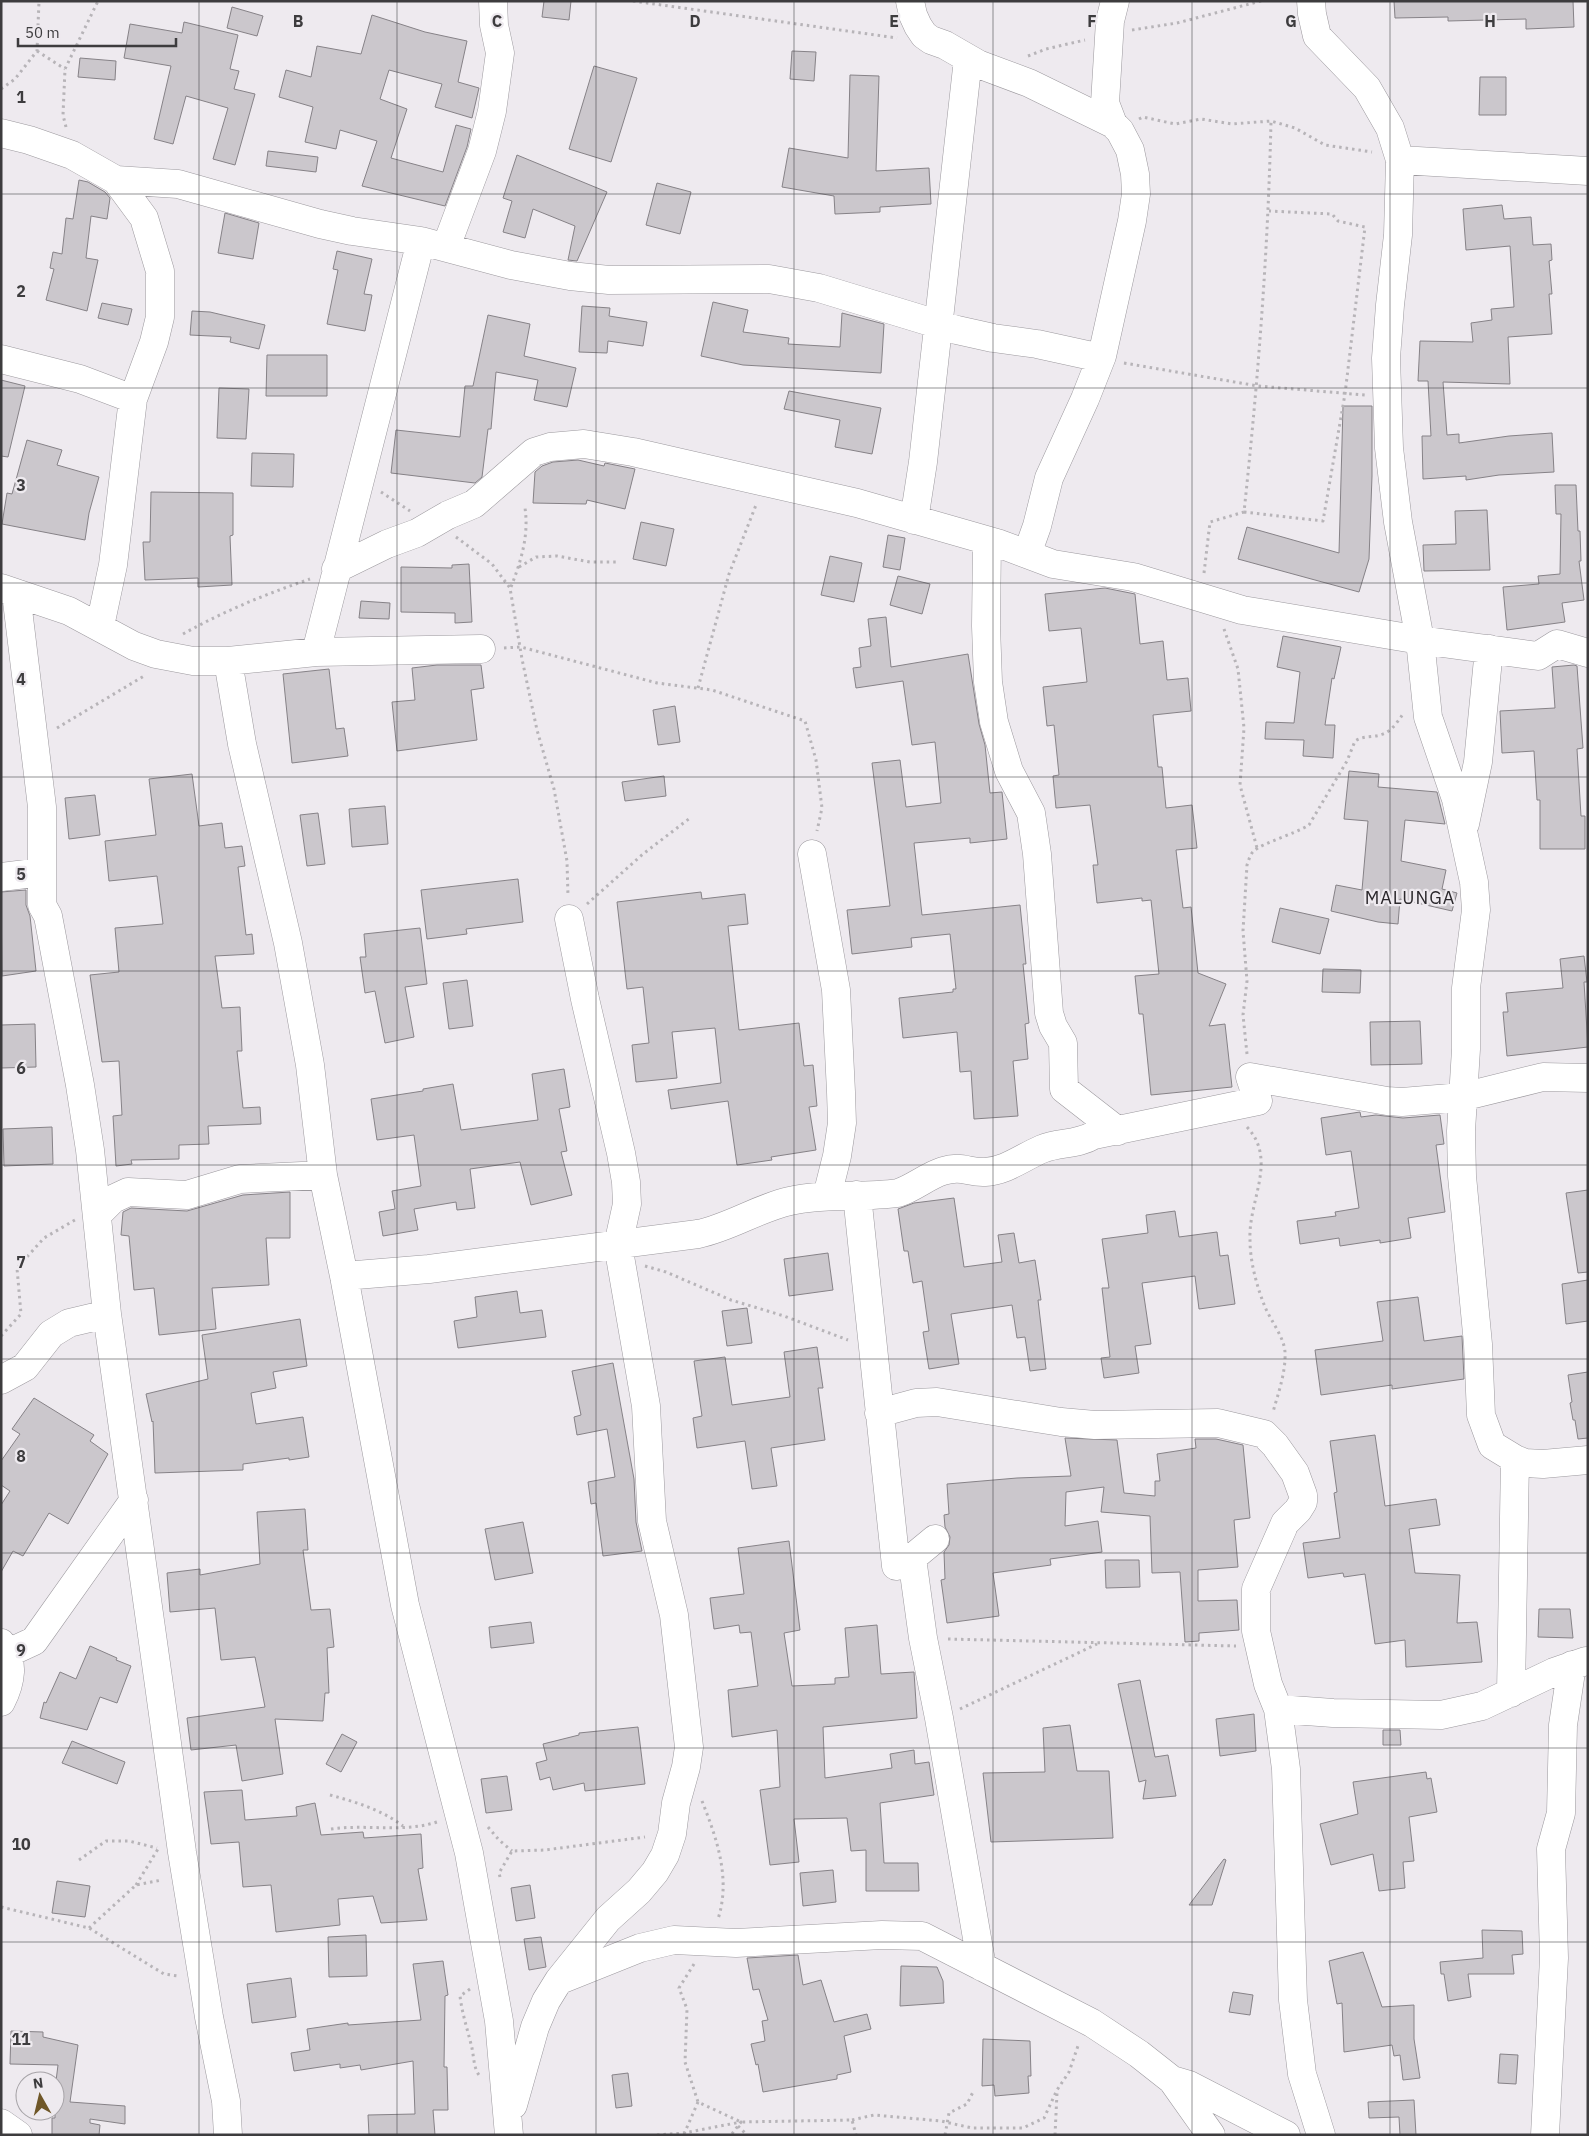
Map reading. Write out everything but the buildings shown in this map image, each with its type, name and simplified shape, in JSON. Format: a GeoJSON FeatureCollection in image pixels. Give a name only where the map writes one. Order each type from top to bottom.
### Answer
{"type":"FeatureCollection","features":[{"type":"Feature","properties":{"kind":"street"},"geometry":{"type":"LineString","coordinates":[[316,652],[336,569],[361,479],[434,244],[482,151],[492,111],[500,53],[494,25],[493,1]]}},
{"type":"Feature","properties":{"kind":"street"},"geometry":{"type":"LineString","coordinates":[[910,1],[918,26],[924,35],[931,40],[968,59],[1029,83],[1116,128]]}},
{"type":"Feature","properties":{"kind":"street"},"geometry":{"type":"LineString","coordinates":[[1027,554],[1038,526],[1049,478],[1068,438],[1101,358],[1113,315],[1114,295],[1132,221],[1136,194],[1135,174],[1130,150],[1116,128],[1106,103],[1110,21],[1115,1]]}},
{"type":"Feature","properties":{"kind":"street"},"geometry":{"type":"LineString","coordinates":[[1311,1],[1317,36],[1367,88],[1390,128],[1400,160],[1398,236],[1386,358],[1389,448],[1398,522],[1420,640],[1428,717],[1456,799],[1474,882],[1476,910],[1466,988],[1466,1049],[1462,1097],[1462,1176],[1478,1344],[1481,1415],[1492,1445],[1515,1459],[1525,1463],[1544,1464],[1588,1460]]}},
{"type":"Feature","properties":{"kind":"street"},"geometry":{"type":"LineString","coordinates":[[914,520],[923,462],[968,59]]}},
{"type":"Feature","properties":{"kind":"street"},"geometry":{"type":"LineString","coordinates":[[1,133],[29,140],[72,155],[116,180],[144,218],[152,239],[161,281],[160,317],[154,342],[133,399],[113,565],[100,626]]}},
{"type":"Feature","properties":{"kind":"street"},"geometry":{"type":"LineString","coordinates":[[1400,160],[1588,171]]}},
{"type":"Feature","properties":{"kind":"street"},"geometry":{"type":"LineString","coordinates":[[116,180],[178,184],[352,232],[434,244],[511,265],[570,276],[609,280],[769,279],[819,288],[938,324],[993,338],[1037,344],[1101,358]]}},
{"type":"Feature","properties":{"kind":"street"},"geometry":{"type":"LineString","coordinates":[[1,359],[80,379],[133,399]]}},
{"type":"Feature","properties":{"kind":"street"},"geometry":{"type":"LineString","coordinates":[[336,569],[477,502],[534,452],[550,447],[584,444],[768,482],[857,503],[987,541],[1053,564],[1133,577],[1201,596],[1242,610],[1420,640],[1538,656],[1557,644],[1588,653]]}},
{"type":"Feature","properties":{"kind":"street"},"geometry":{"type":"LineString","coordinates":[[987,541],[986,626],[988,682],[993,714],[1009,771],[1031,814],[1037,854],[1049,1013],[1053,1026],[1063,1043],[1064,1089],[1118,1131]]}},
{"type":"Feature","properties":{"kind":"street"},"geometry":{"type":"LineString","coordinates":[[228,2135],[226,2101],[203,1980],[184,1860],[107,1314],[98,1214],[80,1085],[48,916],[42,905],[42,807],[34,742],[9,591],[69,611],[134,646],[150,652],[193,661],[228,661],[316,652],[481,649]]}},
{"type":"Feature","properties":{"kind":"street"},"geometry":{"type":"LineString","coordinates":[[1463,833],[1478,762],[1489,649]]}},
{"type":"Feature","properties":{"kind":"street"},"geometry":{"type":"LineString","coordinates":[[228,661],[242,744],[288,943],[310,1065],[323,1175],[344,1276],[405,1605],[469,1853],[499,2021],[509,2127]]}},
{"type":"Feature","properties":{"kind":"street"},"geometry":{"type":"LineString","coordinates":[[812,854],[836,990],[842,1092],[842,1123],[837,1156],[827,1196]]}},
{"type":"Feature","properties":{"kind":"street"},"geometry":{"type":"LineString","coordinates":[[1,877],[42,872]]}},
{"type":"Feature","properties":{"kind":"street"},"geometry":{"type":"LineString","coordinates":[[509,2127],[535,2027],[546,2001],[559,1980],[608,1919],[639,1891],[655,1872],[664,1854],[673,1826],[676,1803],[686,1767],[689,1747],[674,1615],[652,1521],[646,1406],[619,1252],[627,1204],[623,1163],[569,919]]}},
{"type":"Feature","properties":{"kind":"street"},"geometry":{"type":"LineString","coordinates":[[344,1276],[619,1252],[718,1230],[768,1207],[791,1201],[827,1196],[898,1193],[908,1190],[937,1173],[954,1168],[965,1168],[981,1172],[1001,1169],[1043,1148],[1082,1142],[1094,1135],[1258,1102],[1250,1077],[1402,1102],[1462,1097],[1543,1077],[1588,1078]]}},
{"type":"Feature","properties":{"kind":"street"},"geometry":{"type":"LineString","coordinates":[[98,1214],[113,1199],[128,1192],[188,1195],[240,1179],[323,1175]]}},
{"type":"Feature","properties":{"kind":"street"},"geometry":{"type":"LineString","coordinates":[[857,1195],[896,1566],[912,1558],[935,1539]]}},
{"type":"Feature","properties":{"kind":"street"},"geometry":{"type":"LineString","coordinates":[[1,1380],[13,1364],[69,1322],[107,1314]]}},
{"type":"Feature","properties":{"kind":"street"},"geometry":{"type":"LineString","coordinates":[[880,1413],[916,1403],[937,1402],[1061,1422],[1095,1425],[1218,1424],[1264,1434],[1275,1444],[1294,1473],[1303,1502],[1285,1524],[1256,1589],[1256,1631],[1268,1684],[1278,1709],[1286,1769],[1293,2000],[1302,2074],[1321,2135]]}},
{"type":"Feature","properties":{"kind":"street"},"geometry":{"type":"LineString","coordinates":[[1511,1693],[1515,1459]]}},
{"type":"Feature","properties":{"kind":"street"},"geometry":{"type":"LineString","coordinates":[[1,1702],[10,1680],[11,1668],[4,1648],[34,1641],[134,1500]]}},
{"type":"Feature","properties":{"kind":"street"},"geometry":{"type":"LineString","coordinates":[[912,1558],[923,1638],[939,1718],[982,1966]]}},
{"type":"Feature","properties":{"kind":"street"},"geometry":{"type":"LineString","coordinates":[[1278,1709],[1332,1713],[1441,1715],[1482,1706],[1580,1663]]}},
{"type":"Feature","properties":{"kind":"street"},"geometry":{"type":"LineString","coordinates":[[1545,2135],[1554,1958],[1551,1849],[1561,1813],[1563,1725],[1580,1663]]}},
{"type":"Feature","properties":{"kind":"street"},"geometry":{"type":"LineString","coordinates":[[559,1980],[640,1948],[674,1940],[736,1943],[882,1935],[922,1936],[1092,2023],[1139,2054],[1172,2080],[1211,2135]]}},
{"type":"Feature","properties":{"kind":"street"},"geometry":{"type":"LineString","coordinates":[[1172,2080],[1189,2085],[1286,2135]]}},
{"type":"Feature","properties":{"kind":"street"},"geometry":{"type":"LineString","coordinates":[[1,2123],[18,2135]]}},
{"type":"Feature","properties":{"kind":"path"},"geometry":{"type":"LineString","coordinates":[[1,89],[15,80],[37,51],[38,1]]}},
{"type":"Feature","properties":{"kind":"path"},"geometry":{"type":"LineString","coordinates":[[72,155],[64,115],[65,69],[98,1]]}},
{"type":"Feature","properties":{"kind":"path"},"geometry":{"type":"LineString","coordinates":[[634,1],[892,38],[931,40]]}},
{"type":"Feature","properties":{"kind":"path"},"geometry":{"type":"LineString","coordinates":[[37,51],[65,69]]}},
{"type":"Feature","properties":{"kind":"path"},"geometry":{"type":"LineString","coordinates":[[1116,128],[1143,117],[1175,124],[1201,119],[1232,124],[1271,121],[1294,128],[1325,145],[1367,150],[1400,160]]}},
{"type":"Feature","properties":{"kind":"path"},"geometry":{"type":"LineString","coordinates":[[1244,512],[1258,386],[1269,211],[1271,121]]}},
{"type":"Feature","properties":{"kind":"path"},"geometry":{"type":"LineString","coordinates":[[1257,848],[1240,786],[1244,728],[1238,669],[1221,621],[1201,596],[1210,522],[1244,512],[1323,521],[1345,394],[1365,227],[1338,221],[1332,214],[1269,211]]}},
{"type":"Feature","properties":{"kind":"path"},"geometry":{"type":"LineString","coordinates":[[1101,358],[1258,386],[1387,397]]}},
{"type":"Feature","properties":{"kind":"path"},"geometry":{"type":"LineString","coordinates":[[361,479],[430,525],[462,540],[492,564],[510,588],[537,730],[556,798],[567,861],[569,919]]}},
{"type":"Feature","properties":{"kind":"path"},"geometry":{"type":"LineString","coordinates":[[698,688],[729,574],[750,515],[768,482]]}},
{"type":"Feature","properties":{"kind":"path"},"geometry":{"type":"LineString","coordinates":[[510,588],[522,558],[527,522],[525,508]]}},
{"type":"Feature","properties":{"kind":"path"},"geometry":{"type":"LineString","coordinates":[[519,567],[536,557],[557,556],[590,562],[617,562]]}},
{"type":"Feature","properties":{"kind":"path"},"geometry":{"type":"LineString","coordinates":[[150,652],[218,614],[270,592],[336,569]]}},
{"type":"Feature","properties":{"kind":"path"},"geometry":{"type":"LineString","coordinates":[[481,649],[520,647],[657,683],[712,690],[805,722],[816,760],[822,808],[812,854]]}},
{"type":"Feature","properties":{"kind":"path"},"geometry":{"type":"LineString","coordinates":[[34,742],[133,681],[178,658]]}},
{"type":"Feature","properties":{"kind":"path"},"geometry":{"type":"LineString","coordinates":[[1250,1077],[1243,1014],[1247,981],[1243,931],[1249,857],[1257,848],[1309,825],[1347,761],[1355,741],[1388,732],[1395,726],[1425,686]]}},
{"type":"Feature","properties":{"kind":"path"},"geometry":{"type":"LineString","coordinates":[[569,919],[643,854],[690,818]]}},
{"type":"Feature","properties":{"kind":"path"},"geometry":{"type":"LineString","coordinates":[[1242,1121],[1252,1132],[1261,1150],[1262,1163],[1252,1218],[1251,1254],[1265,1306],[1285,1351],[1278,1392],[1264,1434]]}},
{"type":"Feature","properties":{"kind":"path"},"geometry":{"type":"LineString","coordinates":[[1,1336],[21,1314],[17,1268],[44,1238],[85,1213],[98,1214]]}},
{"type":"Feature","properties":{"kind":"path"},"geometry":{"type":"LineString","coordinates":[[619,1252],[731,1300],[829,1332],[873,1352]]}},
{"type":"Feature","properties":{"kind":"path"},"geometry":{"type":"LineString","coordinates":[[923,1638],[1099,1644],[1259,1646]]}},
{"type":"Feature","properties":{"kind":"path"},"geometry":{"type":"LineString","coordinates":[[939,1718],[1099,1644]]}},
{"type":"Feature","properties":{"kind":"path"},"geometry":{"type":"LineString","coordinates":[[686,1767],[697,1788],[715,1836],[724,1878],[723,1902],[716,1925],[708,1941]]}},
{"type":"Feature","properties":{"kind":"path"},"geometry":{"type":"LineString","coordinates":[[330,1795],[349,1800],[389,1816],[403,1827]]}},
{"type":"Feature","properties":{"kind":"path"},"geometry":{"type":"LineString","coordinates":[[331,1829],[403,1827],[429,1824],[459,1816]]}},
{"type":"Feature","properties":{"kind":"path"},"geometry":{"type":"LineString","coordinates":[[501,1883],[499,1873],[512,1851],[545,1850],[640,1839],[673,1826]]}},
{"type":"Feature","properties":{"kind":"path"},"geometry":{"type":"LineString","coordinates":[[79,1860],[106,1841],[129,1841],[184,1860]]}},
{"type":"Feature","properties":{"kind":"path"},"geometry":{"type":"LineString","coordinates":[[89,1928],[136,1885],[158,1882],[184,1860]]}},
{"type":"Feature","properties":{"kind":"path"},"geometry":{"type":"LineString","coordinates":[[1,1907],[89,1928],[164,1974],[203,1980]]}},
{"type":"Feature","properties":{"kind":"path"},"geometry":{"type":"LineString","coordinates":[[679,1988],[687,2009],[685,2062],[698,2102],[684,2134]]}},
{"type":"Feature","properties":{"kind":"path"},"geometry":{"type":"LineString","coordinates":[[656,2135],[684,2134],[741,2122],[852,2120],[874,2115],[946,2122],[972,2128],[1023,2128],[1044,2118],[1057,2090],[1069,2072],[1078,2044],[1092,2023]]}},
{"type":"Feature","properties":{"kind":"path"},"geometry":{"type":"LineString","coordinates":[[945,2135],[949,2114],[967,2104],[974,2090]]}},
{"type":"Feature","properties":{"kind":"path"},"geometry":{"type":"LineString","coordinates":[[1055,2135],[1057,2090]]}},
{"type":"Feature","properties":{"kind":"path"},"geometry":{"type":"LineString","coordinates":[[698,2102],[741,2122]]}},
{"type":"Feature","properties":{"kind":"path"},"geometry":{"type":"LineString","coordinates":[[852,2120],[856,2135]]}},
{"type":"Feature","properties":{"kind":"path"},"geometry":{"type":"LineString","coordinates":[[731,2135],[741,2122]]}},
{"type":"Feature","properties":{"kind":"path"},"geometry":{"type":"LineString","coordinates":[[738,2126],[747,2135]]}},
{"type":"Feature","properties":{"kind":"district","name":"MALUNGA"},"geometry":{"type":"Point","coordinates":[1410,897]}}]}
